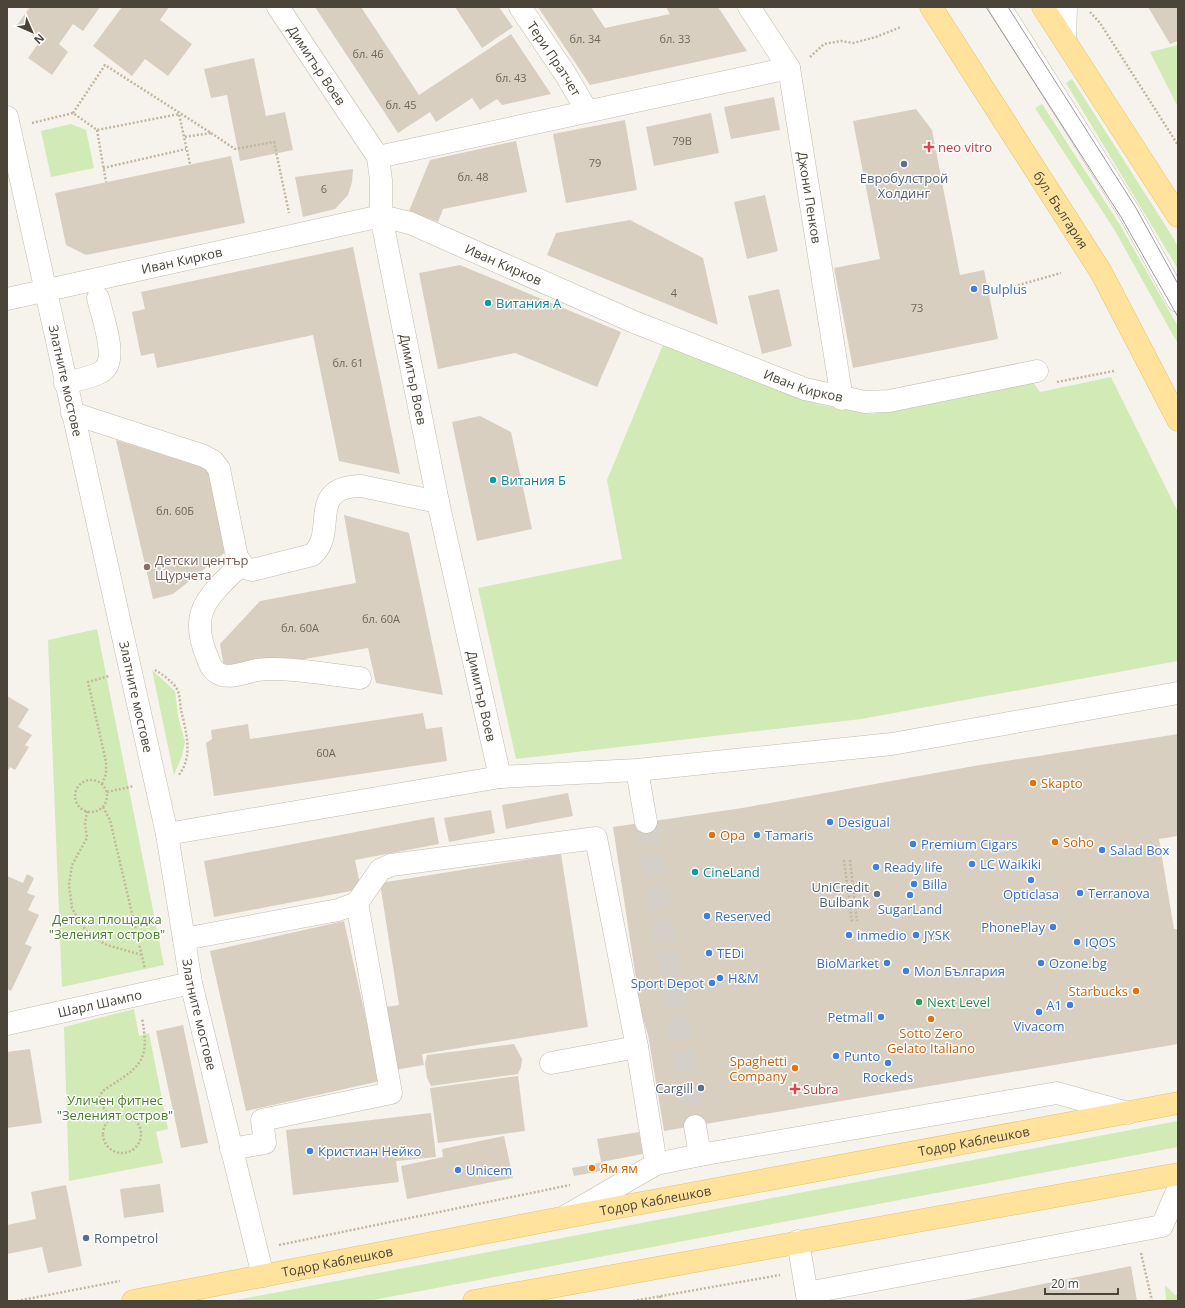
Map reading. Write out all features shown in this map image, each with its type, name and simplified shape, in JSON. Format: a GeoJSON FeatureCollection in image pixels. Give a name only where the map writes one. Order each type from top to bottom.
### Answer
{"type":"FeatureCollection","features":[{"type":"Feature","properties":{"kind":"main road","name":"бул. България"},"geometry":{"type":"LineString","coordinates":[[931,7],[1101,272],[1178,420]]}},
{"type":"Feature","properties":{"kind":"main road"},"geometry":{"type":"LineString","coordinates":[[1043,7],[1178,216]]}},
{"type":"Feature","properties":{"kind":"main road","name":"Тодор Каблешков"},"geometry":{"type":"LineString","coordinates":[[133,1301],[561,1218],[1178,1103]]}},
{"type":"Feature","properties":{"kind":"main road"},"geometry":{"type":"LineString","coordinates":[[474,1301],[1178,1174]]}},
{"type":"Feature","properties":{"kind":"street","name":"Димитър Воев"},"geometry":{"type":"LineString","coordinates":[[278,7],[378,157],[381,180],[381,216],[438,502],[500,777]]}},
{"type":"Feature","properties":{"kind":"street","name":"Тери Пратчет"},"geometry":{"type":"LineString","coordinates":[[520,7],[566,75],[587,111]]}},
{"type":"Feature","properties":{"kind":"street","name":"Джони Пенков"},"geometry":{"type":"LineString","coordinates":[[749,7],[789,68],[842,399]]}},
{"type":"Feature","properties":{"kind":"street"},"geometry":{"type":"LineString","coordinates":[[1000,7],[1129,212],[1178,301]]}},
{"type":"Feature","properties":{"kind":"street"},"geometry":{"type":"LineString","coordinates":[[1065,40],[1066,7]]}},
{"type":"Feature","properties":{"kind":"street"},"geometry":{"type":"LineString","coordinates":[[378,157],[789,68]]}},
{"type":"Feature","properties":{"kind":"street","name":"Златните мостове"},"geometry":{"type":"LineString","coordinates":[[8,124],[167,834],[191,983],[263,1276]]}},
{"type":"Feature","properties":{"kind":"street","name":"Иван Кирков"},"geometry":{"type":"LineString","coordinates":[[7,300],[381,216],[410,223],[634,322],[805,389],[842,399],[865,402],[889,401],[1037,372]]}},
{"type":"Feature","properties":{"kind":"street"},"geometry":{"type":"LineString","coordinates":[[65,383],[100,373],[109,365],[110,352],[98,298]]}},
{"type":"Feature","properties":{"kind":"street"},"geometry":{"type":"LineString","coordinates":[[72,413],[204,456],[213,461],[220,469],[237,557],[245,568],[252,570],[312,555],[322,542],[327,504],[339,489],[361,486],[438,502]]}},
{"type":"Feature","properties":{"kind":"street"},"geometry":{"type":"LineString","coordinates":[[241,564],[203,607],[200,629],[201,638],[210,667],[216,673],[224,676],[270,669],[360,678]]}},
{"type":"Feature","properties":{"kind":"street"},"geometry":{"type":"LineString","coordinates":[[167,834],[500,777],[637,770],[892,744],[1178,693]]}},
{"type":"Feature","properties":{"kind":"street"},"geometry":{"type":"LineString","coordinates":[[637,770],[646,822]]}},
{"type":"Feature","properties":{"kind":"street"},"geometry":{"type":"LineString","coordinates":[[184,940],[338,910],[357,903],[380,870],[390,865],[596,838],[637,1047],[656,1164]]}},
{"type":"Feature","properties":{"kind":"street"},"geometry":{"type":"LineString","coordinates":[[231,1149],[264,1143],[262,1120],[391,1093],[357,903]]}},
{"type":"Feature","properties":{"kind":"street","name":"Шарл Шампо"},"geometry":{"type":"LineString","coordinates":[[7,1024],[191,983]]}},
{"type":"Feature","properties":{"kind":"street"},"geometry":{"type":"LineString","coordinates":[[551,1063],[637,1047]]}},
{"type":"Feature","properties":{"kind":"street"},"geometry":{"type":"LineString","coordinates":[[561,1218],[656,1164],[700,1155],[1057,1093],[1128,1112]]}},
{"type":"Feature","properties":{"kind":"street"},"geometry":{"type":"LineString","coordinates":[[695,1126],[700,1155]]}},
{"type":"Feature","properties":{"kind":"street"},"geometry":{"type":"LineString","coordinates":[[798,1242],[807,1297],[1162,1226],[1178,1189]]}},
{"type":"Feature","properties":{"kind":"path"},"geometry":{"type":"LineString","coordinates":[[1085,7],[1100,23],[1178,145]]}},
{"type":"Feature","properties":{"kind":"path"},"geometry":{"type":"LineString","coordinates":[[833,42],[853,43],[876,37],[901,27]]}},
{"type":"Feature","properties":{"kind":"path"},"geometry":{"type":"LineString","coordinates":[[8,124],[34,122],[73,113],[105,65],[235,149],[274,142],[290,219]]}},
{"type":"Feature","properties":{"kind":"path"},"geometry":{"type":"LineString","coordinates":[[73,113],[97,130],[106,182]]}},
{"type":"Feature","properties":{"kind":"path"},"geometry":{"type":"LineString","coordinates":[[97,130],[179,114]]}},
{"type":"Feature","properties":{"kind":"path"},"geometry":{"type":"LineString","coordinates":[[179,114],[190,164]]}},
{"type":"Feature","properties":{"kind":"path"},"geometry":{"type":"LineString","coordinates":[[184,137],[211,133]]}},
{"type":"Feature","properties":{"kind":"path"},"geometry":{"type":"LineString","coordinates":[[103,168],[186,149]]}},
{"type":"Feature","properties":{"kind":"path"},"geometry":{"type":"LineString","coordinates":[[991,293],[1061,273]]}},
{"type":"Feature","properties":{"kind":"path"},"geometry":{"type":"LineString","coordinates":[[1037,372],[1044,384],[1114,371]]}},
{"type":"Feature","properties":{"kind":"path"},"geometry":{"type":"LineString","coordinates":[[102,784],[90,779],[81,783],[75,792],[77,803],[80,807],[87,811],[95,811],[102,807],[107,796],[102,784],[106,774],[106,762],[88,682],[131,671],[152,668],[165,676],[178,691],[186,727],[188,750],[181,772],[159,797]]}},
{"type":"Feature","properties":{"kind":"path"},"geometry":{"type":"LineString","coordinates":[[102,807],[110,820],[145,969]]}},
{"type":"Feature","properties":{"kind":"path"},"geometry":{"type":"LineString","coordinates":[[87,811],[85,824],[87,838],[84,846],[72,865],[69,885],[72,908],[80,923],[92,937],[107,945],[142,955]]}},
{"type":"Feature","properties":{"kind":"path"},"geometry":{"type":"LineString","coordinates":[[844,860],[852,922]]}},
{"type":"Feature","properties":{"kind":"path"},"geometry":{"type":"LineString","coordinates":[[850,860],[857,921]]}},
{"type":"Feature","properties":{"kind":"path"},"geometry":{"type":"LineString","coordinates":[[112,1118],[100,1102],[102,1093],[136,1069],[144,1053],[146,1044],[138,995]]}},
{"type":"Feature","properties":{"kind":"path"},"geometry":{"type":"LineString","coordinates":[[119,1115],[128,1116],[135,1120],[140,1128],[141,1136],[138,1144],[132,1151],[124,1154],[116,1153],[108,1148],[104,1141],[103,1132],[105,1125],[112,1118],[119,1115]]}},
{"type":"Feature","properties":{"kind":"path"},"geometry":{"type":"LineString","coordinates":[[272,1247],[572,1185]]}},
{"type":"Feature","properties":{"kind":"path"},"geometry":{"type":"LineString","coordinates":[[1140,1251],[1152,1301]]}},
{"type":"Feature","properties":{"kind":"path"},"geometry":{"type":"LineString","coordinates":[[632,1301],[783,1274]]}},
{"type":"Feature","properties":{"kind":"path"},"geometry":{"type":"LineString","coordinates":[[17,1301],[128,1279]]}},
{"type":"Feature","properties":{"kind":"path"},"geometry":{"type":"LineString","coordinates":[[660,1296],[661,1301]]}},
{"type":"Feature","properties":{"kind":"green space"},"geometry":{"type":"Polygon","coordinates":[[[1178,45],[1178,107],[1150,52],[1178,45]]]}},
{"type":"Feature","properties":{"kind":"green space"},"geometry":{"type":"Polygon","coordinates":[[[1072,79],[1174,239],[1178,247],[1178,269],[1066,83],[1072,79]]]}},
{"type":"Feature","properties":{"kind":"green space"},"geometry":{"type":"Polygon","coordinates":[[[1042,104],[1120,225],[1176,323],[1178,327],[1178,344],[1114,229],[1035,108],[1042,104]]]}},
{"type":"Feature","properties":{"kind":"green space"},"geometry":{"type":"Polygon","coordinates":[[[71,124],[86,130],[94,168],[51,177],[41,131],[71,124]]]}},
{"type":"Feature","properties":{"kind":"green space"},"geometry":{"type":"Polygon","coordinates":[[[665,340],[821,405],[872,414],[1031,379],[1040,392],[1111,377],[1178,512],[1178,661],[861,719],[516,759],[478,588],[622,559],[607,480],[665,340]]]}},
{"type":"Feature","properties":{"kind":"green space","name":"Детска площадка \"Зеленият остров\""},"geometry":{"type":"Polygon","coordinates":[[[97,629],[164,965],[62,987],[48,640],[97,629]]]}},
{"type":"Feature","properties":{"kind":"green space"},"geometry":{"type":"Polygon","coordinates":[[[152,670],[175,691],[178,716],[185,742],[182,756],[174,775],[152,670]]]}},
{"type":"Feature","properties":{"kind":"green space","name":"Уличен фитнес \"Зеленият остров\""},"geometry":{"type":"Polygon","coordinates":[[[134,1009],[139,1036],[149,1033],[168,1129],[156,1132],[163,1163],[69,1181],[64,1027],[134,1009]]]}},
{"type":"Feature","properties":{"kind":"green space"},"geometry":{"type":"Polygon","coordinates":[[[1178,1121],[1178,1147],[368,1301],[231,1301],[1178,1121]]]}},
{"type":"Feature","properties":{"kind":"green space"},"geometry":{"type":"Polygon","coordinates":[[[1165,1285],[1175,1295],[1178,1295],[1178,1301],[1166,1301],[1165,1285]]]}},
{"type":"Feature","properties":{"kind":"building"},"geometry":{"type":"Polygon","coordinates":[[[30,7],[100,7],[83,31],[73,24],[59,44],[68,52],[52,75],[28,58],[40,41],[17,25],[30,7]]]}},
{"type":"Feature","properties":{"kind":"building"},"geometry":{"type":"Polygon","coordinates":[[[122,7],[169,7],[160,20],[192,44],[168,76],[145,59],[132,76],[93,46],[122,7]]]}},
{"type":"Feature","properties":{"kind":"building"},"geometry":{"type":"Polygon","coordinates":[[[315,7],[361,7],[419,95],[511,34],[551,94],[502,105],[497,99],[480,110],[472,98],[436,122],[430,112],[398,133],[315,7]]]}},
{"type":"Feature","properties":{"kind":"building"},"geometry":{"type":"Polygon","coordinates":[[[455,7],[499,7],[513,27],[482,48],[455,7]]]}},
{"type":"Feature","properties":{"kind":"building"},"geometry":{"type":"Polygon","coordinates":[[[538,7],[591,7],[605,28],[670,14],[666,7],[718,7],[747,51],[590,85],[538,7]]]}},
{"type":"Feature","properties":{"kind":"building"},"geometry":{"type":"Polygon","coordinates":[[[1148,7],[1178,7],[1178,41],[1170,44],[1148,7]]]}},
{"type":"Feature","properties":{"kind":"building"},"geometry":{"type":"Polygon","coordinates":[[[254,58],[266,116],[285,112],[293,150],[240,161],[227,95],[211,98],[204,69],[254,58]]]}},
{"type":"Feature","properties":{"kind":"building"},"geometry":{"type":"Polygon","coordinates":[[[774,97],[780,130],[731,139],[724,107],[774,97]]]}},
{"type":"Feature","properties":{"kind":"building"},"geometry":{"type":"Polygon","coordinates":[[[916,109],[932,130],[960,275],[984,270],[998,339],[853,368],[834,268],[880,259],[853,121],[916,109]]]}},
{"type":"Feature","properties":{"kind":"building"},"geometry":{"type":"Polygon","coordinates":[[[711,113],[719,153],[654,166],[646,127],[711,113]]]}},
{"type":"Feature","properties":{"kind":"building"},"geometry":{"type":"Polygon","coordinates":[[[625,120],[637,190],[566,203],[553,134],[625,120]]]}},
{"type":"Feature","properties":{"kind":"building"},"geometry":{"type":"Polygon","coordinates":[[[516,141],[527,192],[443,209],[438,222],[409,211],[430,160],[516,141]]]}},
{"type":"Feature","properties":{"kind":"building"},"geometry":{"type":"Polygon","coordinates":[[[231,156],[245,223],[86,255],[66,245],[55,193],[231,156]]]}},
{"type":"Feature","properties":{"kind":"building"},"geometry":{"type":"Polygon","coordinates":[[[353,169],[352,182],[348,195],[335,209],[303,217],[295,177],[353,169]]]}},
{"type":"Feature","properties":{"kind":"building"},"geometry":{"type":"Polygon","coordinates":[[[765,195],[778,251],[747,259],[734,202],[765,195]]]}},
{"type":"Feature","properties":{"kind":"building"},"geometry":{"type":"Polygon","coordinates":[[[630,220],[703,258],[718,325],[547,255],[556,233],[630,220]]]}},
{"type":"Feature","properties":{"kind":"building"},"geometry":{"type":"Polygon","coordinates":[[[353,247],[400,474],[339,461],[313,335],[157,368],[154,353],[141,356],[132,312],[145,309],[141,292],[353,247]]]}},
{"type":"Feature","properties":{"kind":"building","name":"Витания А"},"geometry":{"type":"Polygon","coordinates":[[[460,265],[621,332],[597,387],[515,353],[438,369],[419,273],[460,265]]]}},
{"type":"Feature","properties":{"kind":"building"},"geometry":{"type":"Polygon","coordinates":[[[779,289],[792,346],[762,354],[748,296],[779,289]]]}},
{"type":"Feature","properties":{"kind":"building","name":"Витания Б"},"geometry":{"type":"Polygon","coordinates":[[[480,416],[511,432],[532,529],[477,541],[452,422],[480,416]]]}},
{"type":"Feature","properties":{"kind":"building"},"geometry":{"type":"Polygon","coordinates":[[[116,440],[208,469],[227,551],[173,594],[153,599],[116,440]]]}},
{"type":"Feature","properties":{"kind":"building"},"geometry":{"type":"Polygon","coordinates":[[[344,515],[409,533],[443,695],[376,683],[368,648],[225,673],[220,644],[260,601],[356,583],[344,515]]]}},
{"type":"Feature","properties":{"kind":"building"},"geometry":{"type":"Polygon","coordinates":[[[7,696],[29,709],[18,727],[32,735],[25,745],[29,747],[15,770],[10,767],[7,772],[7,696]]]}},
{"type":"Feature","properties":{"kind":"building"},"geometry":{"type":"Polygon","coordinates":[[[423,713],[426,729],[442,727],[447,761],[214,796],[206,743],[212,739],[211,730],[248,724],[250,739],[423,713]]]}},
{"type":"Feature","properties":{"kind":"building","name":"Мол България"},"geometry":{"type":"Polygon","coordinates":[[[1178,734],[1178,836],[1159,839],[1174,929],[1178,929],[1178,1044],[664,1131],[648,1035],[641,1012],[613,827],[742,808],[974,766],[1178,734]]]}},
{"type":"Feature","properties":{"kind":"building"},"geometry":{"type":"Polygon","coordinates":[[[568,793],[573,816],[506,829],[502,805],[568,793]]]}},
{"type":"Feature","properties":{"kind":"building"},"geometry":{"type":"Polygon","coordinates":[[[491,810],[495,833],[449,842],[444,818],[491,810]]]}},
{"type":"Feature","properties":{"kind":"building"},"geometry":{"type":"Polygon","coordinates":[[[434,817],[439,844],[355,860],[361,889],[214,917],[204,861],[434,817]]]}},
{"type":"Feature","properties":{"kind":"building"},"geometry":{"type":"Polygon","coordinates":[[[561,854],[588,1027],[422,1054],[424,1065],[394,1070],[385,1007],[399,1005],[380,883],[561,854]]]}},
{"type":"Feature","properties":{"kind":"building"},"geometry":{"type":"Polygon","coordinates":[[[27,874],[34,878],[27,893],[35,896],[28,910],[39,915],[25,944],[32,947],[11,991],[7,989],[7,876],[23,883],[27,874]]]}},
{"type":"Feature","properties":{"kind":"building"},"geometry":{"type":"Polygon","coordinates":[[[344,921],[380,1081],[246,1111],[210,951],[344,921]]]}},
{"type":"Feature","properties":{"kind":"building"},"geometry":{"type":"Polygon","coordinates":[[[183,1025],[208,1143],[181,1148],[156,1031],[183,1025]]]}},
{"type":"Feature","properties":{"kind":"building"},"geometry":{"type":"Polygon","coordinates":[[[514,1044],[522,1059],[518,1074],[431,1086],[427,1078],[425,1063],[427,1055],[514,1044]]]}},
{"type":"Feature","properties":{"kind":"building"},"geometry":{"type":"Polygon","coordinates":[[[30,1049],[42,1123],[7,1128],[7,1052],[30,1049]]]}},
{"type":"Feature","properties":{"kind":"building"},"geometry":{"type":"Polygon","coordinates":[[[518,1076],[525,1131],[438,1143],[430,1088],[518,1076]]]}},
{"type":"Feature","properties":{"kind":"building"},"geometry":{"type":"Polygon","coordinates":[[[431,1113],[436,1157],[396,1161],[399,1182],[293,1195],[286,1130],[431,1113]]]}},
{"type":"Feature","properties":{"kind":"building"},"geometry":{"type":"Polygon","coordinates":[[[639,1132],[643,1154],[601,1162],[597,1139],[639,1132]]]}},
{"type":"Feature","properties":{"kind":"building"},"geometry":{"type":"Polygon","coordinates":[[[504,1136],[513,1178],[407,1199],[401,1166],[443,1157],[442,1149],[504,1136]]]}},
{"type":"Feature","properties":{"kind":"building"},"geometry":{"type":"Polygon","coordinates":[[[605,1162],[606,1170],[574,1176],[572,1168],[605,1162]]]}},
{"type":"Feature","properties":{"kind":"building"},"geometry":{"type":"Polygon","coordinates":[[[160,1184],[164,1212],[124,1218],[120,1189],[160,1184]]]}},
{"type":"Feature","properties":{"kind":"building"},"geometry":{"type":"Polygon","coordinates":[[[66,1185],[82,1266],[48,1273],[42,1247],[7,1254],[7,1225],[36,1219],[31,1192],[66,1185]]]}},
{"type":"Feature","properties":{"kind":"building"},"geometry":{"type":"Polygon","coordinates":[[[1131,1266],[1137,1301],[965,1301],[965,1300],[1131,1266]]]}},
{"type":"Feature","properties":{"kind":"tunnel"},"geometry":{"type":"LineString","coordinates":[[646,822],[695,1126]]}},
{"type":"Feature","properties":{"kind":"tram line"},"geometry":{"type":"LineString","coordinates":[[986,7],[1121,217],[1178,317]]}},
{"type":"Feature","properties":{"kind":"tram line"},"geometry":{"type":"LineString","coordinates":[[1008,7],[1136,208],[1178,284]]}},
{"type":"Feature","properties":{"kind":"place","name":"neo vitro"},"geometry":{"type":"Point","coordinates":[929,147]}},
{"type":"Feature","properties":{"kind":"place","name":"Евробулстрой Холдинг"},"geometry":{"type":"Point","coordinates":[904,164]}},
{"type":"Feature","properties":{"kind":"place","name":"Bulplus"},"geometry":{"type":"Point","coordinates":[974,289]}},
{"type":"Feature","properties":{"kind":"place","name":"Витания А"},"geometry":{"type":"Point","coordinates":[488,303]}},
{"type":"Feature","properties":{"kind":"place","name":"Витания Б"},"geometry":{"type":"Point","coordinates":[493,480]}},
{"type":"Feature","properties":{"kind":"place","name":"Детски център Щурчета"},"geometry":{"type":"Point","coordinates":[147,567]}},
{"type":"Feature","properties":{"kind":"place","name":"Skapto"},"geometry":{"type":"Point","coordinates":[1033,783]}},
{"type":"Feature","properties":{"kind":"place","name":"Desigual"},"geometry":{"type":"Point","coordinates":[830,822]}},
{"type":"Feature","properties":{"kind":"place","name":"Opa"},"geometry":{"type":"Point","coordinates":[712,835]}},
{"type":"Feature","properties":{"kind":"place","name":"Tamaris"},"geometry":{"type":"Point","coordinates":[757,835]}},
{"type":"Feature","properties":{"kind":"place","name":"Soho"},"geometry":{"type":"Point","coordinates":[1055,842]}},
{"type":"Feature","properties":{"kind":"place","name":"Premium Cigars"},"geometry":{"type":"Point","coordinates":[913,844]}},
{"type":"Feature","properties":{"kind":"place","name":"Salad Box"},"geometry":{"type":"Point","coordinates":[1102,850]}},
{"type":"Feature","properties":{"kind":"place","name":"LC Waikiki"},"geometry":{"type":"Point","coordinates":[972,864]}},
{"type":"Feature","properties":{"kind":"place","name":"Ready life"},"geometry":{"type":"Point","coordinates":[876,867]}},
{"type":"Feature","properties":{"kind":"place","name":"CineLand"},"geometry":{"type":"Point","coordinates":[695,872]}},
{"type":"Feature","properties":{"kind":"place","name":"Opticlasa"},"geometry":{"type":"Point","coordinates":[1031,880]}},
{"type":"Feature","properties":{"kind":"place","name":"Billa"},"geometry":{"type":"Point","coordinates":[914,884]}},
{"type":"Feature","properties":{"kind":"place","name":"Terranova"},"geometry":{"type":"Point","coordinates":[1080,893]}},
{"type":"Feature","properties":{"kind":"place","name":"UniCredit Bulbank"},"geometry":{"type":"Point","coordinates":[877,894]}},
{"type":"Feature","properties":{"kind":"place","name":"SugarLand"},"geometry":{"type":"Point","coordinates":[910,895]}},
{"type":"Feature","properties":{"kind":"place","name":"Reserved"},"geometry":{"type":"Point","coordinates":[707,916]}},
{"type":"Feature","properties":{"kind":"place","name":"PhonePlay"},"geometry":{"type":"Point","coordinates":[1053,927]}},
{"type":"Feature","properties":{"kind":"place","name":"inmedio"},"geometry":{"type":"Point","coordinates":[849,935]}},
{"type":"Feature","properties":{"kind":"place","name":"JYSK"},"geometry":{"type":"Point","coordinates":[916,935]}},
{"type":"Feature","properties":{"kind":"place","name":"IQOS"},"geometry":{"type":"Point","coordinates":[1077,942]}},
{"type":"Feature","properties":{"kind":"place","name":"TEDi"},"geometry":{"type":"Point","coordinates":[709,953]}},
{"type":"Feature","properties":{"kind":"place","name":"BioMarket"},"geometry":{"type":"Point","coordinates":[887,963]}},
{"type":"Feature","properties":{"kind":"place","name":"Ozone.bg"},"geometry":{"type":"Point","coordinates":[1041,963]}},
{"type":"Feature","properties":{"kind":"place","name":"Мол България"},"geometry":{"type":"Point","coordinates":[906,971]}},
{"type":"Feature","properties":{"kind":"place","name":"H&M"},"geometry":{"type":"Point","coordinates":[720,978]}},
{"type":"Feature","properties":{"kind":"place","name":"Sport Depot"},"geometry":{"type":"Point","coordinates":[712,983]}},
{"type":"Feature","properties":{"kind":"place","name":"Starbucks"},"geometry":{"type":"Point","coordinates":[1136,991]}},
{"type":"Feature","properties":{"kind":"place","name":"Next Level"},"geometry":{"type":"Point","coordinates":[919,1002]}},
{"type":"Feature","properties":{"kind":"place","name":"A1"},"geometry":{"type":"Point","coordinates":[1070,1005]}},
{"type":"Feature","properties":{"kind":"place","name":"Vivacom"},"geometry":{"type":"Point","coordinates":[1039,1012]}},
{"type":"Feature","properties":{"kind":"place","name":"Petmall"},"geometry":{"type":"Point","coordinates":[881,1017]}},
{"type":"Feature","properties":{"kind":"place","name":"Sotto Zero Gelato Italiano"},"geometry":{"type":"Point","coordinates":[931,1019]}},
{"type":"Feature","properties":{"kind":"place","name":"Punto"},"geometry":{"type":"Point","coordinates":[836,1056]}},
{"type":"Feature","properties":{"kind":"place","name":"Rockeds"},"geometry":{"type":"Point","coordinates":[888,1063]}},
{"type":"Feature","properties":{"kind":"place","name":"Spaghetti Company"},"geometry":{"type":"Point","coordinates":[795,1068]}},
{"type":"Feature","properties":{"kind":"place","name":"Cargill"},"geometry":{"type":"Point","coordinates":[701,1088]}},
{"type":"Feature","properties":{"kind":"place","name":"Subra"},"geometry":{"type":"Point","coordinates":[795,1089]}},
{"type":"Feature","properties":{"kind":"place","name":"Кристиан Нейко"},"geometry":{"type":"Point","coordinates":[310,1151]}},
{"type":"Feature","properties":{"kind":"place","name":"Ям ям"},"geometry":{"type":"Point","coordinates":[592,1168]}},
{"type":"Feature","properties":{"kind":"place","name":"Unicem"},"geometry":{"type":"Point","coordinates":[458,1170]}},
{"type":"Feature","properties":{"kind":"place","name":"Rompetrol"},"geometry":{"type":"Point","coordinates":[86,1238]}}]}
